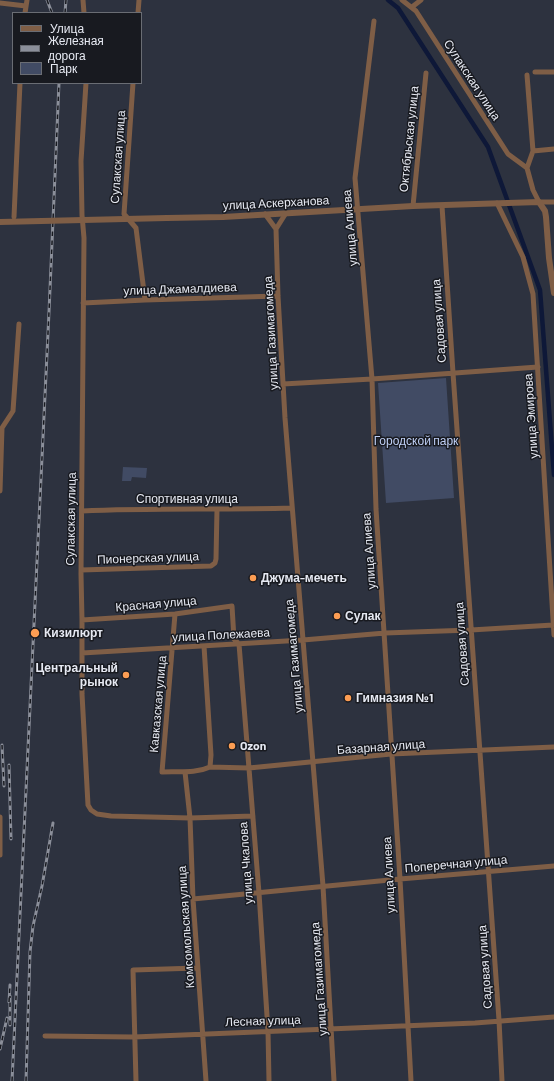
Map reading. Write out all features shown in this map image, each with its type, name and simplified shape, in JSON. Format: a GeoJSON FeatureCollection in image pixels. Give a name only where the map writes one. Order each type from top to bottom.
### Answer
{"type":"FeatureCollection","features":[{"type":"Feature","properties":{"kind":"street"},"geometry":{"type":"LineString","coordinates":[[83,0],[84,12]]}},
{"type":"Feature","properties":{"kind":"street"},"geometry":{"type":"LineString","coordinates":[[138,12],[139,0]]}},
{"type":"Feature","properties":{"kind":"street","name":"Сулакская улица"},"geometry":{"type":"LineString","coordinates":[[402,0],[416,11],[508,154],[527,168]]}},
{"type":"Feature","properties":{"kind":"street"},"geometry":{"type":"LineString","coordinates":[[412,8],[421,0]]}},
{"type":"Feature","properties":{"kind":"street"},"geometry":{"type":"LineString","coordinates":[[0,3],[27,3]]}},
{"type":"Feature","properties":{"kind":"street","name":"улица Алиева"},"geometry":{"type":"LineString","coordinates":[[374,21],[356,162],[356,196],[359,209],[372,379],[376,509],[400,878],[411,1081]]}},
{"type":"Feature","properties":{"kind":"street"},"geometry":{"type":"LineString","coordinates":[[535,72],[554,72]]}},
{"type":"Feature","properties":{"kind":"street","name":"Октябрьская улица"},"geometry":{"type":"LineString","coordinates":[[413,206],[426,73]]}},
{"type":"Feature","properties":{"kind":"street"},"geometry":{"type":"LineString","coordinates":[[527,75],[533,151],[527,168],[533,190],[545,212],[554,293]]}},
{"type":"Feature","properties":{"kind":"street"},"geometry":{"type":"LineString","coordinates":[[14,217],[20,84]]}},
{"type":"Feature","properties":{"kind":"street","name":"Сулакская улица"},"geometry":{"type":"LineString","coordinates":[[86,84],[81,161],[82,215],[84,228],[81,570],[82,694],[88,805],[91,810],[97,814],[111,816],[190,818]]}},
{"type":"Feature","properties":{"kind":"street","name":"Сулакская улица"},"geometry":{"type":"LineString","coordinates":[[133,84],[124,214],[136,228],[145,300]]}},
{"type":"Feature","properties":{"kind":"street"},"geometry":{"type":"LineString","coordinates":[[533,151],[554,149]]}},
{"type":"Feature","properties":{"kind":"street","name":"улица Аскерханова"},"geometry":{"type":"LineString","coordinates":[[0,222],[223,217],[413,206],[554,202]]}},
{"type":"Feature","properties":{"kind":"street","name":"улица Эмирова"},"geometry":{"type":"LineString","coordinates":[[500,203],[523,257],[533,294],[554,635]]}},
{"type":"Feature","properties":{"kind":"street","name":"Садовая улица"},"geometry":{"type":"LineString","coordinates":[[442,206],[502,1081]]}},
{"type":"Feature","properties":{"kind":"street"},"geometry":{"type":"LineString","coordinates":[[264,214],[276,229],[286,213]]}},
{"type":"Feature","properties":{"kind":"street","name":"улица Газимагомеда"},"geometry":{"type":"LineString","coordinates":[[276,229],[283,384],[323,886],[334,1081]]}},
{"type":"Feature","properties":{"kind":"street","name":"улица Джамалдиева"},"geometry":{"type":"LineString","coordinates":[[84,303],[278,296]]}},
{"type":"Feature","properties":{"kind":"street"},"geometry":{"type":"LineString","coordinates":[[0,491],[2,428],[3,423],[14,411],[19,324]]}},
{"type":"Feature","properties":{"kind":"street"},"geometry":{"type":"LineString","coordinates":[[283,384],[538,367]]}},
{"type":"Feature","properties":{"kind":"street","name":"Спортивная улица"},"geometry":{"type":"LineString","coordinates":[[82,511],[148,508],[292,508]]}},
{"type":"Feature","properties":{"kind":"street","name":"Пионерская улица"},"geometry":{"type":"LineString","coordinates":[[81,570],[211,566],[215,563],[216,559],[217,509]]}},
{"type":"Feature","properties":{"kind":"street","name":"Красная улица"},"geometry":{"type":"LineString","coordinates":[[82,620],[175,614],[232,606]]}},
{"type":"Feature","properties":{"kind":"street","name":"улица Чкалова"},"geometry":{"type":"LineString","coordinates":[[232,606],[234,639],[239,644],[259,893],[268,1031],[269,1081]]}},
{"type":"Feature","properties":{"kind":"street","name":"Кавказская улица"},"geometry":{"type":"LineString","coordinates":[[175,614],[162,772],[185,772]]}},
{"type":"Feature","properties":{"kind":"street","name":"улица Полежаева"},"geometry":{"type":"LineString","coordinates":[[82,653],[303,640],[384,633],[553,625]]}},
{"type":"Feature","properties":{"kind":"street"},"geometry":{"type":"LineString","coordinates":[[185,772],[210,767],[211,755],[204,646]]}},
{"type":"Feature","properties":{"kind":"street","name":"Базарная улица"},"geometry":{"type":"LineString","coordinates":[[210,767],[249,768],[392,754],[554,748]]}},
{"type":"Feature","properties":{"kind":"street","name":"Комсомольская улица"},"geometry":{"type":"LineString","coordinates":[[185,772],[190,818],[193,899],[206,1081]]}},
{"type":"Feature","properties":{"kind":"street"},"geometry":{"type":"LineString","coordinates":[[190,818],[253,816]]}},
{"type":"Feature","properties":{"kind":"street"},"geometry":{"type":"LineString","coordinates":[[0,817],[0,856]]}},
{"type":"Feature","properties":{"kind":"street","name":"Поперечная улица"},"geometry":{"type":"LineString","coordinates":[[193,899],[400,878],[554,866]]}},
{"type":"Feature","properties":{"kind":"street"},"geometry":{"type":"LineString","coordinates":[[136,1081],[133,970],[198,968]]}},
{"type":"Feature","properties":{"kind":"street","name":"Лесная улица"},"geometry":{"type":"LineString","coordinates":[[45,1036],[134,1037],[475,1023],[554,1017]]}},
{"type":"Feature","properties":{"kind":"green space","name":"Городской парк"},"geometry":{"type":"Polygon","coordinates":[[[446,378],[454,498],[386,503],[378,383],[446,378]]]}},
{"type":"Feature","properties":{"kind":"green space"},"geometry":{"type":"Polygon","coordinates":[[[123,467],[147,468],[146,478],[132,477],[131,481],[122,481],[123,467]]]}},
{"type":"Feature","properties":{"kind":"waterway"},"geometry":{"type":"LineString","coordinates":[[388,0],[398,8],[488,147],[540,290],[554,475]]}},
{"type":"Feature","properties":{"kind":"railway"},"geometry":{"type":"LineString","coordinates":[[47,0],[52,12]]}},
{"type":"Feature","properties":{"kind":"railway"},"geometry":{"type":"LineString","coordinates":[[65,12],[66,0]]}},
{"type":"Feature","properties":{"kind":"railway"},"geometry":{"type":"LineString","coordinates":[[12,1081],[59,84]]}},
{"type":"Feature","properties":{"kind":"railway"},"geometry":{"type":"LineString","coordinates":[[2,745],[4,786]]}},
{"type":"Feature","properties":{"kind":"railway"},"geometry":{"type":"LineString","coordinates":[[9,765],[11,839]]}},
{"type":"Feature","properties":{"kind":"railway"},"geometry":{"type":"LineString","coordinates":[[26,1081],[30,952],[33,926],[42,886],[53,823]]}},
{"type":"Feature","properties":{"kind":"railway"},"geometry":{"type":"LineString","coordinates":[[9,1002],[10,985]]}},
{"type":"Feature","properties":{"kind":"railway"},"geometry":{"type":"LineString","coordinates":[[10,996],[10,1025]]}},
{"type":"Feature","properties":{"kind":"railway"},"geometry":{"type":"LineString","coordinates":[[0,1049],[7,1018]]}},
{"type":"Feature","properties":{"kind":"place","name":"Джума-мечеть"},"geometry":{"type":"Point","coordinates":[253,578]}},
{"type":"Feature","properties":{"kind":"place","name":"Сулак"},"geometry":{"type":"Point","coordinates":[337,616]}},
{"type":"Feature","properties":{"kind":"place","name":"Кизилюрт"},"geometry":{"type":"Point","coordinates":[35,633]}},
{"type":"Feature","properties":{"kind":"place","name":"Центральный рынок"},"geometry":{"type":"Point","coordinates":[126,675]}},
{"type":"Feature","properties":{"kind":"place","name":"Гимназия №1"},"geometry":{"type":"Point","coordinates":[348,698]}},
{"type":"Feature","properties":{"kind":"place","name":"Ozon"},"geometry":{"type":"Point","coordinates":[232,746]}}]}
